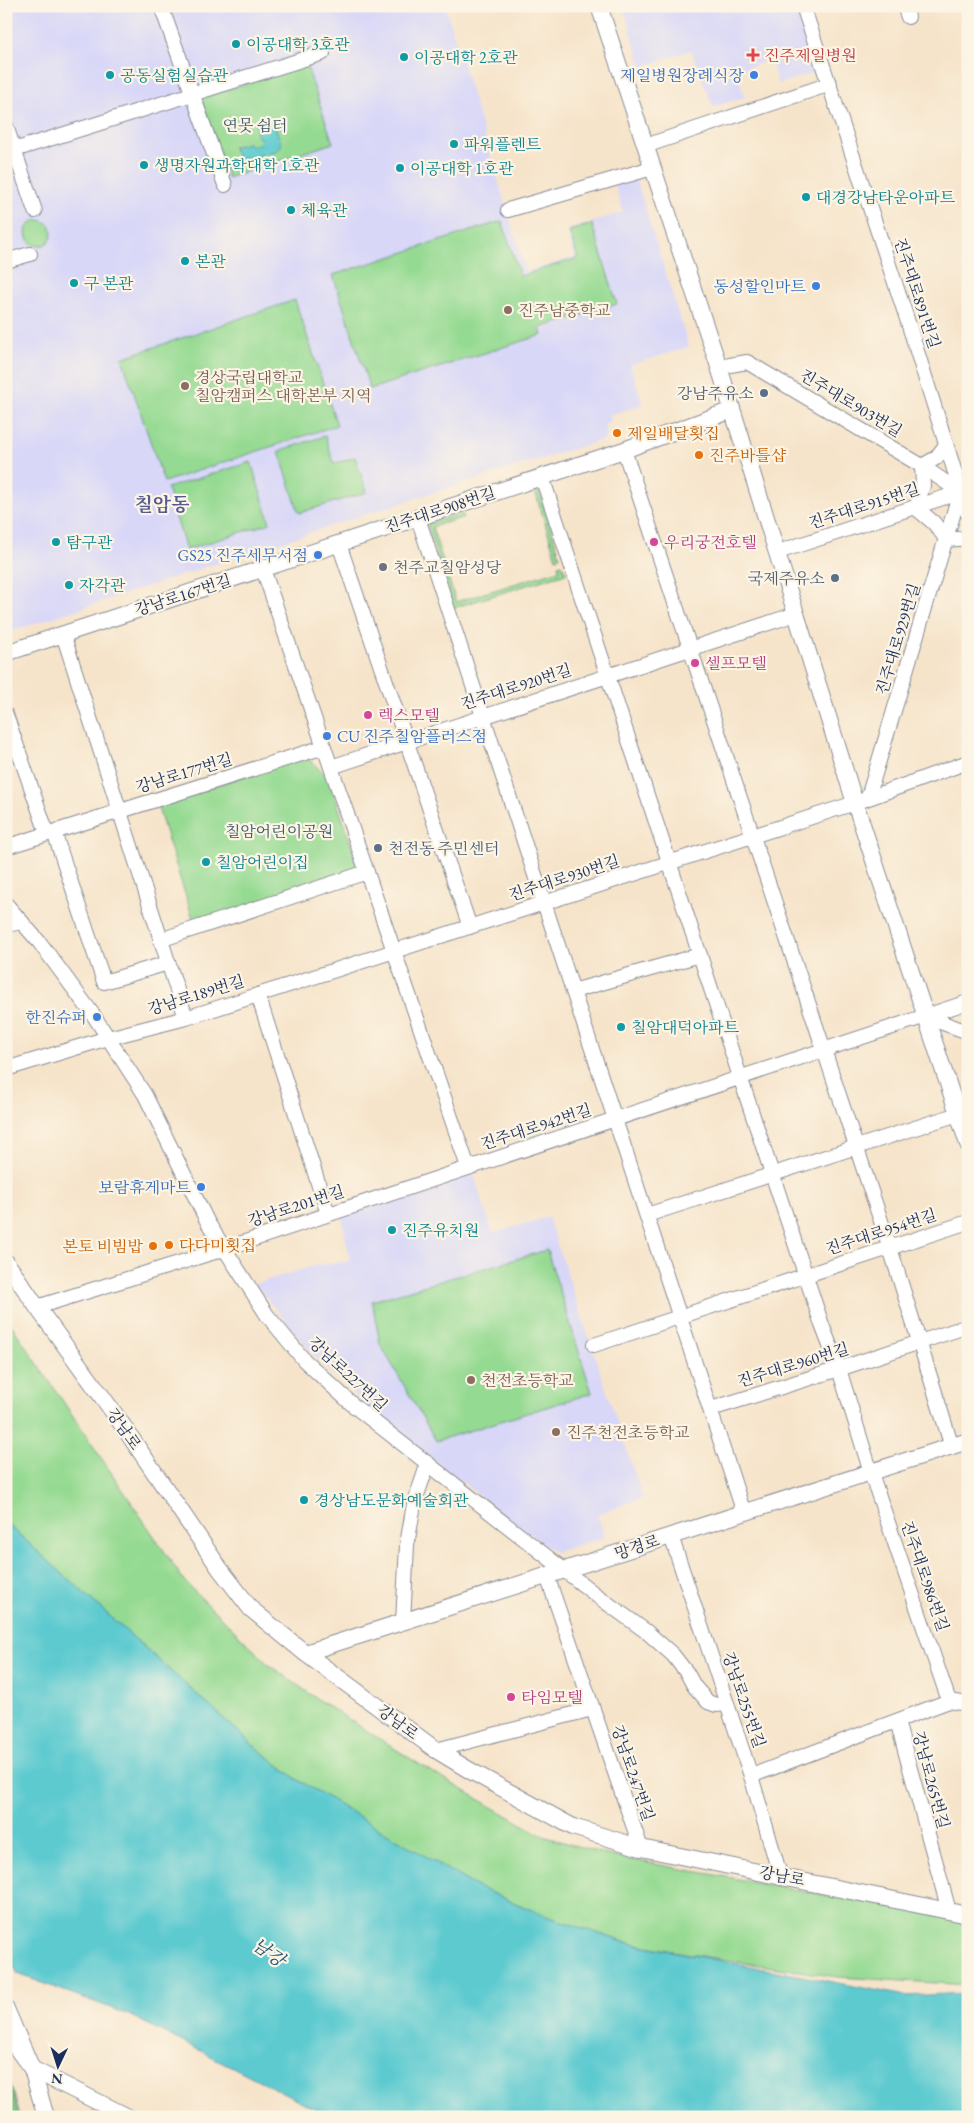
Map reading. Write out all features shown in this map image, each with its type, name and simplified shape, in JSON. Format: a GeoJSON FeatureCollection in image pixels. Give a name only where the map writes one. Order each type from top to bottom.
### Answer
{"type":"FeatureCollection","features":[{"type":"Feature","properties":{"kind":"street"},"geometry":{"type":"LineString","coordinates":[[161,6],[225,185]]}},
{"type":"Feature","properties":{"kind":"street"},"geometry":{"type":"LineString","coordinates":[[599,6],[719,366],[796,614],[861,800],[926,1017],[968,1144]]}},
{"type":"Feature","properties":{"kind":"street","name":"진주대로891번길"},"geometry":{"type":"LineString","coordinates":[[803,6],[906,316],[946,445],[964,491],[968,514]]}},
{"type":"Feature","properties":{"kind":"street"},"geometry":{"type":"LineString","coordinates":[[10,144],[194,94],[323,53]]}},
{"type":"Feature","properties":{"kind":"street"},"geometry":{"type":"LineString","coordinates":[[645,146],[830,84]]}},
{"type":"Feature","properties":{"kind":"street"},"geometry":{"type":"LineString","coordinates":[[6,126],[10,144],[34,211]]}},
{"type":"Feature","properties":{"kind":"street"},"geometry":{"type":"LineString","coordinates":[[508,210],[652,168]]}},
{"type":"Feature","properties":{"kind":"street"},"geometry":{"type":"LineString","coordinates":[[6,261],[30,254]]}},
{"type":"Feature","properties":{"kind":"street","name":"진주대로903번길"},"geometry":{"type":"LineString","coordinates":[[719,366],[747,362],[964,491]]}},
{"type":"Feature","properties":{"kind":"street","name":"진주대로908번길"},"geometry":{"type":"LineString","coordinates":[[263,569],[624,450],[732,410]]}},
{"type":"Feature","properties":{"kind":"street"},"geometry":{"type":"LineString","coordinates":[[946,445],[936,458],[922,466],[923,486],[916,508],[934,523],[947,540],[968,538]]}},
{"type":"Feature","properties":{"kind":"street"},"geometry":{"type":"LineString","coordinates":[[624,450],[890,1248],[952,1446]]}},
{"type":"Feature","properties":{"kind":"street"},"geometry":{"type":"LineString","coordinates":[[542,477],[806,1276]]}},
{"type":"Feature","properties":{"kind":"street","name":"진주대로915번길"},"geometry":{"type":"LineString","coordinates":[[778,552],[964,491]]}},
{"type":"Feature","properties":{"kind":"street","name":"진주대로929번길"},"geometry":{"type":"LineString","coordinates":[[861,800],[964,491]]}},
{"type":"Feature","properties":{"kind":"street"},"geometry":{"type":"LineString","coordinates":[[418,518],[615,1119]]}},
{"type":"Feature","properties":{"kind":"street"},"geometry":{"type":"LineString","coordinates":[[339,544],[470,927]]}},
{"type":"Feature","properties":{"kind":"street"},"geometry":{"type":"LineString","coordinates":[[263,569],[468,1168]]}},
{"type":"Feature","properties":{"kind":"street","name":"강남로167번길"},"geometry":{"type":"LineString","coordinates":[[6,653],[263,569]]}},
{"type":"Feature","properties":{"kind":"street","name":"진주대로920번길"},"geometry":{"type":"LineString","coordinates":[[331,767],[796,614]]}},
{"type":"Feature","properties":{"kind":"street"},"geometry":{"type":"LineString","coordinates":[[63,634],[118,812],[186,1018]]}},
{"type":"Feature","properties":{"kind":"street"},"geometry":{"type":"LineString","coordinates":[[6,716],[51,832],[104,982],[168,963]]}},
{"type":"Feature","properties":{"kind":"street","name":"강남로177번길"},"geometry":{"type":"LineString","coordinates":[[6,847],[324,747]]}},
{"type":"Feature","properties":{"kind":"street","name":"진주대로930번길"},"geometry":{"type":"LineString","coordinates":[[394,951],[753,836],[968,762]]}},
{"type":"Feature","properties":{"kind":"street"},"geometry":{"type":"LineString","coordinates":[[160,940],[367,872]]}},
{"type":"Feature","properties":{"kind":"street","name":"강남로227번길"},"geometry":{"type":"LineString","coordinates":[[6,904],[40,943],[94,1016],[145,1095],[204,1215],[224,1248],[268,1315],[304,1360],[354,1406],[647,1632],[673,1656],[708,1702],[716,1705],[727,1704]]}},
{"type":"Feature","properties":{"kind":"street"},"geometry":{"type":"LineString","coordinates":[[6,925],[22,922]]}},
{"type":"Feature","properties":{"kind":"street","name":"강남로189번길"},"geometry":{"type":"LineString","coordinates":[[6,1069],[108,1038],[186,1018],[394,951]]}},
{"type":"Feature","properties":{"kind":"street"},"geometry":{"type":"LineString","coordinates":[[573,991],[700,955]]}},
{"type":"Feature","properties":{"kind":"street"},"geometry":{"type":"LineString","coordinates":[[258,995],[328,1214]]}},
{"type":"Feature","properties":{"kind":"street","name":"진주대로942번길"},"geometry":{"type":"LineString","coordinates":[[468,1168],[968,1002]]}},
{"type":"Feature","properties":{"kind":"street"},"geometry":{"type":"LineString","coordinates":[[926,1017],[968,1032]]}},
{"type":"Feature","properties":{"kind":"street"},"geometry":{"type":"LineString","coordinates":[[647,1215],[958,1114]]}},
{"type":"Feature","properties":{"kind":"street","name":"진주대로942번길"},"geometry":{"type":"LineString","coordinates":[[615,1119],[680,1317]]}},
{"type":"Feature","properties":{"kind":"street","name":"강남로201번길"},"geometry":{"type":"LineString","coordinates":[[37,1307],[468,1168]]}},
{"type":"Feature","properties":{"kind":"street","name":"진주대로954번길"},"geometry":{"type":"LineString","coordinates":[[594,1345],[968,1222]]}},
{"type":"Feature","properties":{"kind":"street","name":"강남로"},"geometry":{"type":"LineString","coordinates":[[6,1262],[119,1420],[226,1576],[252,1609],[305,1653],[436,1750],[468,1770],[573,1827],[641,1848],[968,1915]]}},
{"type":"Feature","properties":{"kind":"street","name":"진주대로986번길"},"geometry":{"type":"LineString","coordinates":[[806,1276],[949,1701]]}},
{"type":"Feature","properties":{"kind":"street"},"geometry":{"type":"LineString","coordinates":[[680,1317],[744,1513]]}},
{"type":"Feature","properties":{"kind":"street","name":"진주대로960번길"},"geometry":{"type":"LineString","coordinates":[[710,1409],[839,1370],[968,1326]]}},
{"type":"Feature","properties":{"kind":"street","name":"망경로"},"geometry":{"type":"LineString","coordinates":[[305,1653],[968,1442]]}},
{"type":"Feature","properties":{"kind":"street"},"geometry":{"type":"LineString","coordinates":[[403,1622],[407,1545],[414,1504],[428,1463]]}},
{"type":"Feature","properties":{"kind":"street","name":"강남로255번길"},"geometry":{"type":"LineString","coordinates":[[670,1536],[751,1776],[780,1875]]}},
{"type":"Feature","properties":{"kind":"street","name":"강남로247번길"},"geometry":{"type":"LineString","coordinates":[[547,1576],[641,1848]]}},
{"type":"Feature","properties":{"kind":"street"},"geometry":{"type":"LineString","coordinates":[[897,1721],[949,1701],[968,1704]]}},
{"type":"Feature","properties":{"kind":"street"},"geometry":{"type":"LineString","coordinates":[[436,1750],[592,1709]]}},
{"type":"Feature","properties":{"kind":"street","name":"강남로265번길"},"geometry":{"type":"LineString","coordinates":[[751,1776],[897,1721],[949,1911]]}},
{"type":"Feature","properties":{"kind":"street"},"geometry":{"type":"LineString","coordinates":[[6,2009],[32,2069],[46,2117]]}},
{"type":"Feature","properties":{"kind":"street"},"geometry":{"type":"LineString","coordinates":[[6,2034],[32,2069],[128,2117]]}},
{"type":"Feature","properties":{"kind":"shaded area","name":"경상국립대학교 칠암캠퍼스 대학본부 지역"},"geometry":{"type":"Polygon","coordinates":[[[6,6],[445,6],[526,272],[575,257],[567,230],[623,212],[612,176],[633,170],[689,347],[630,365],[643,404],[610,415],[611,421],[605,425],[605,439],[400,503],[6,633],[6,6]]]}},
{"type":"Feature","properties":{"kind":"shaded area","name":"진주제일병원"},"geometry":{"type":"Polygon","coordinates":[[[623,6],[798,6],[820,71],[778,84],[770,60],[736,71],[745,97],[713,107],[691,50],[642,67],[623,6]]]}},
{"type":"Feature","properties":{"kind":"shaded area","name":"천전초등학교"},"geometry":{"type":"Polygon","coordinates":[[[473,1173],[493,1233],[548,1217],[643,1498],[597,1514],[605,1537],[555,1552],[511,1521],[363,1403],[314,1356],[255,1284],[313,1266],[350,1261],[341,1213],[473,1173]]]}},
{"type":"Feature","properties":{"kind":"green space","name":"연못 쉼터"},"geometry":{"type":"Polygon","coordinates":[[[306,64],[333,143],[228,178],[201,98],[306,64]]]}},
{"type":"Feature","properties":{"kind":"green space"},"geometry":{"type":"Polygon","coordinates":[[[39,220],[48,224],[52,233],[48,242],[39,246],[30,242],[26,233],[30,224],[39,220]]]}},
{"type":"Feature","properties":{"kind":"green space"},"geometry":{"type":"Polygon","coordinates":[[[502,221],[520,276],[578,258],[569,231],[592,224],[617,304],[540,328],[542,335],[370,389],[333,275],[502,221]]]}},
{"type":"Feature","properties":{"kind":"green space"},"geometry":{"type":"Polygon","coordinates":[[[295,300],[337,425],[164,482],[122,358],[295,300]]]}},
{"type":"Feature","properties":{"kind":"green space"},"geometry":{"type":"Polygon","coordinates":[[[325,436],[334,464],[355,457],[367,492],[299,513],[279,451],[325,436]]]}},
{"type":"Feature","properties":{"kind":"green space"},"geometry":{"type":"Polygon","coordinates":[[[251,462],[270,523],[186,550],[167,488],[251,462]]]}},
{"type":"Feature","properties":{"kind":"green space"},"geometry":{"type":"Polygon","coordinates":[[[539,489],[560,557],[556,558],[535,491],[539,489]]]}},
{"type":"Feature","properties":{"kind":"green space"},"geometry":{"type":"Polygon","coordinates":[[[462,513],[464,517],[432,527],[456,602],[559,570],[558,565],[562,564],[566,573],[453,608],[427,524],[462,513]]]}},
{"type":"Feature","properties":{"kind":"green space","name":"칠암어린이공원"},"geometry":{"type":"Polygon","coordinates":[[[305,756],[329,778],[360,872],[194,922],[157,805],[305,756]]]}},
{"type":"Feature","properties":{"kind":"green space"},"geometry":{"type":"Polygon","coordinates":[[[547,1250],[592,1393],[436,1441],[380,1344],[372,1301],[547,1250]]]}},
{"type":"Feature","properties":{"kind":"green space"},"geometry":{"type":"Polygon","coordinates":[[[6,1317],[185,1582],[269,1665],[320,1701],[430,1771],[543,1836],[611,1856],[968,1921],[968,1985],[838,1977],[624,1942],[546,1916],[475,1886],[295,1778],[253,1745],[6,1523],[6,1317]]]}},
{"type":"Feature","properties":{"kind":"green space"},"geometry":{"type":"Polygon","coordinates":[[[6,2079],[14,2094],[20,2117],[6,2117],[6,2079]]]}},
{"type":"Feature","properties":{"kind":"water"},"geometry":{"type":"Polygon","coordinates":[[[272,119],[282,145],[276,151],[238,160],[233,147],[248,143],[252,146],[260,144],[261,139],[255,134],[258,132],[255,124],[272,119]]]}},
{"type":"Feature","properties":{"kind":"water","name":"남강"},"geometry":{"type":"Polygon","coordinates":[[[6,1523],[253,1745],[295,1778],[475,1886],[546,1916],[624,1942],[906,1996],[968,1993],[968,2117],[332,2117],[127,2014],[18,1974],[6,1952],[6,1523]]]}},
{"type":"Feature","properties":{"kind":"place","name":"이공대학 3호관"},"geometry":{"type":"Point","coordinates":[236,44]}},
{"type":"Feature","properties":{"kind":"place","name":"진주제일병원"},"geometry":{"type":"Point","coordinates":[753,55]}},
{"type":"Feature","properties":{"kind":"place","name":"이공대학 2호관"},"geometry":{"type":"Point","coordinates":[404,57]}},
{"type":"Feature","properties":{"kind":"place","name":"공동실험실습관"},"geometry":{"type":"Point","coordinates":[110,75]}},
{"type":"Feature","properties":{"kind":"place","name":"제일병원장례식장"},"geometry":{"type":"Point","coordinates":[754,75]}},
{"type":"Feature","properties":{"kind":"place","name":"파워플렌트"},"geometry":{"type":"Point","coordinates":[454,144]}},
{"type":"Feature","properties":{"kind":"place","name":"생명자원과학대학 1호관"},"geometry":{"type":"Point","coordinates":[144,165]}},
{"type":"Feature","properties":{"kind":"place","name":"이공대학 1호관"},"geometry":{"type":"Point","coordinates":[400,168]}},
{"type":"Feature","properties":{"kind":"place","name":"대경강남타운아파트"},"geometry":{"type":"Point","coordinates":[806,197]}},
{"type":"Feature","properties":{"kind":"place","name":"체육관"},"geometry":{"type":"Point","coordinates":[291,210]}},
{"type":"Feature","properties":{"kind":"place","name":"본관"},"geometry":{"type":"Point","coordinates":[185,261]}},
{"type":"Feature","properties":{"kind":"place","name":"구 본관"},"geometry":{"type":"Point","coordinates":[74,283]}},
{"type":"Feature","properties":{"kind":"place","name":"동성할인마트"},"geometry":{"type":"Point","coordinates":[816,286]}},
{"type":"Feature","properties":{"kind":"place","name":"진주남중학교"},"geometry":{"type":"Point","coordinates":[508,310]}},
{"type":"Feature","properties":{"kind":"place","name":"경상국립대학교 칠암캠퍼스 대학본부 지역"},"geometry":{"type":"Point","coordinates":[185,386]}},
{"type":"Feature","properties":{"kind":"place","name":"강남주유소"},"geometry":{"type":"Point","coordinates":[764,393]}},
{"type":"Feature","properties":{"kind":"place","name":"제일배달횟집"},"geometry":{"type":"Point","coordinates":[617,433]}},
{"type":"Feature","properties":{"kind":"place","name":"진주바틀샵"},"geometry":{"type":"Point","coordinates":[699,455]}},
{"type":"Feature","properties":{"kind":"place","name":"탐구관"},"geometry":{"type":"Point","coordinates":[56,542]}},
{"type":"Feature","properties":{"kind":"place","name":"우리궁전호텔"},"geometry":{"type":"Point","coordinates":[654,542]}},
{"type":"Feature","properties":{"kind":"place","name":"GS25 진주세무서점"},"geometry":{"type":"Point","coordinates":[318,555]}},
{"type":"Feature","properties":{"kind":"place","name":"천주교칠암성당"},"geometry":{"type":"Point","coordinates":[383,567]}},
{"type":"Feature","properties":{"kind":"place","name":"국제주유소"},"geometry":{"type":"Point","coordinates":[835,578]}},
{"type":"Feature","properties":{"kind":"place","name":"자각관"},"geometry":{"type":"Point","coordinates":[69,585]}},
{"type":"Feature","properties":{"kind":"place","name":"셀프모텔"},"geometry":{"type":"Point","coordinates":[695,663]}},
{"type":"Feature","properties":{"kind":"place","name":"렉스모텔"},"geometry":{"type":"Point","coordinates":[368,715]}},
{"type":"Feature","properties":{"kind":"place","name":"CU 진주칠암플러스점"},"geometry":{"type":"Point","coordinates":[327,736]}},
{"type":"Feature","properties":{"kind":"place","name":"천전동 주민센터"},"geometry":{"type":"Point","coordinates":[378,848]}},
{"type":"Feature","properties":{"kind":"place","name":"칠암어린이집"},"geometry":{"type":"Point","coordinates":[206,862]}},
{"type":"Feature","properties":{"kind":"place","name":"한진슈퍼"},"geometry":{"type":"Point","coordinates":[97,1017]}},
{"type":"Feature","properties":{"kind":"place","name":"칠암대덕아파트"},"geometry":{"type":"Point","coordinates":[621,1027]}},
{"type":"Feature","properties":{"kind":"place","name":"보람휴게마트"},"geometry":{"type":"Point","coordinates":[201,1187]}},
{"type":"Feature","properties":{"kind":"place","name":"진주유치원"},"geometry":{"type":"Point","coordinates":[392,1230]}},
{"type":"Feature","properties":{"kind":"place","name":"다다미횟집"},"geometry":{"type":"Point","coordinates":[169,1245]}},
{"type":"Feature","properties":{"kind":"place","name":"본토 비빔밥"},"geometry":{"type":"Point","coordinates":[153,1246]}},
{"type":"Feature","properties":{"kind":"place","name":"천전초등학교"},"geometry":{"type":"Point","coordinates":[471,1380]}},
{"type":"Feature","properties":{"kind":"place","name":"진주천전초등학교"},"geometry":{"type":"Point","coordinates":[556,1432]}},
{"type":"Feature","properties":{"kind":"place","name":"경상남도문화예술회관"},"geometry":{"type":"Point","coordinates":[304,1500]}},
{"type":"Feature","properties":{"kind":"place","name":"타임모텔"},"geometry":{"type":"Point","coordinates":[511,1697]}},
{"type":"Feature","properties":{"kind":"district","name":"칠암동"},"geometry":{"type":"Point","coordinates":[162,504]}}]}
